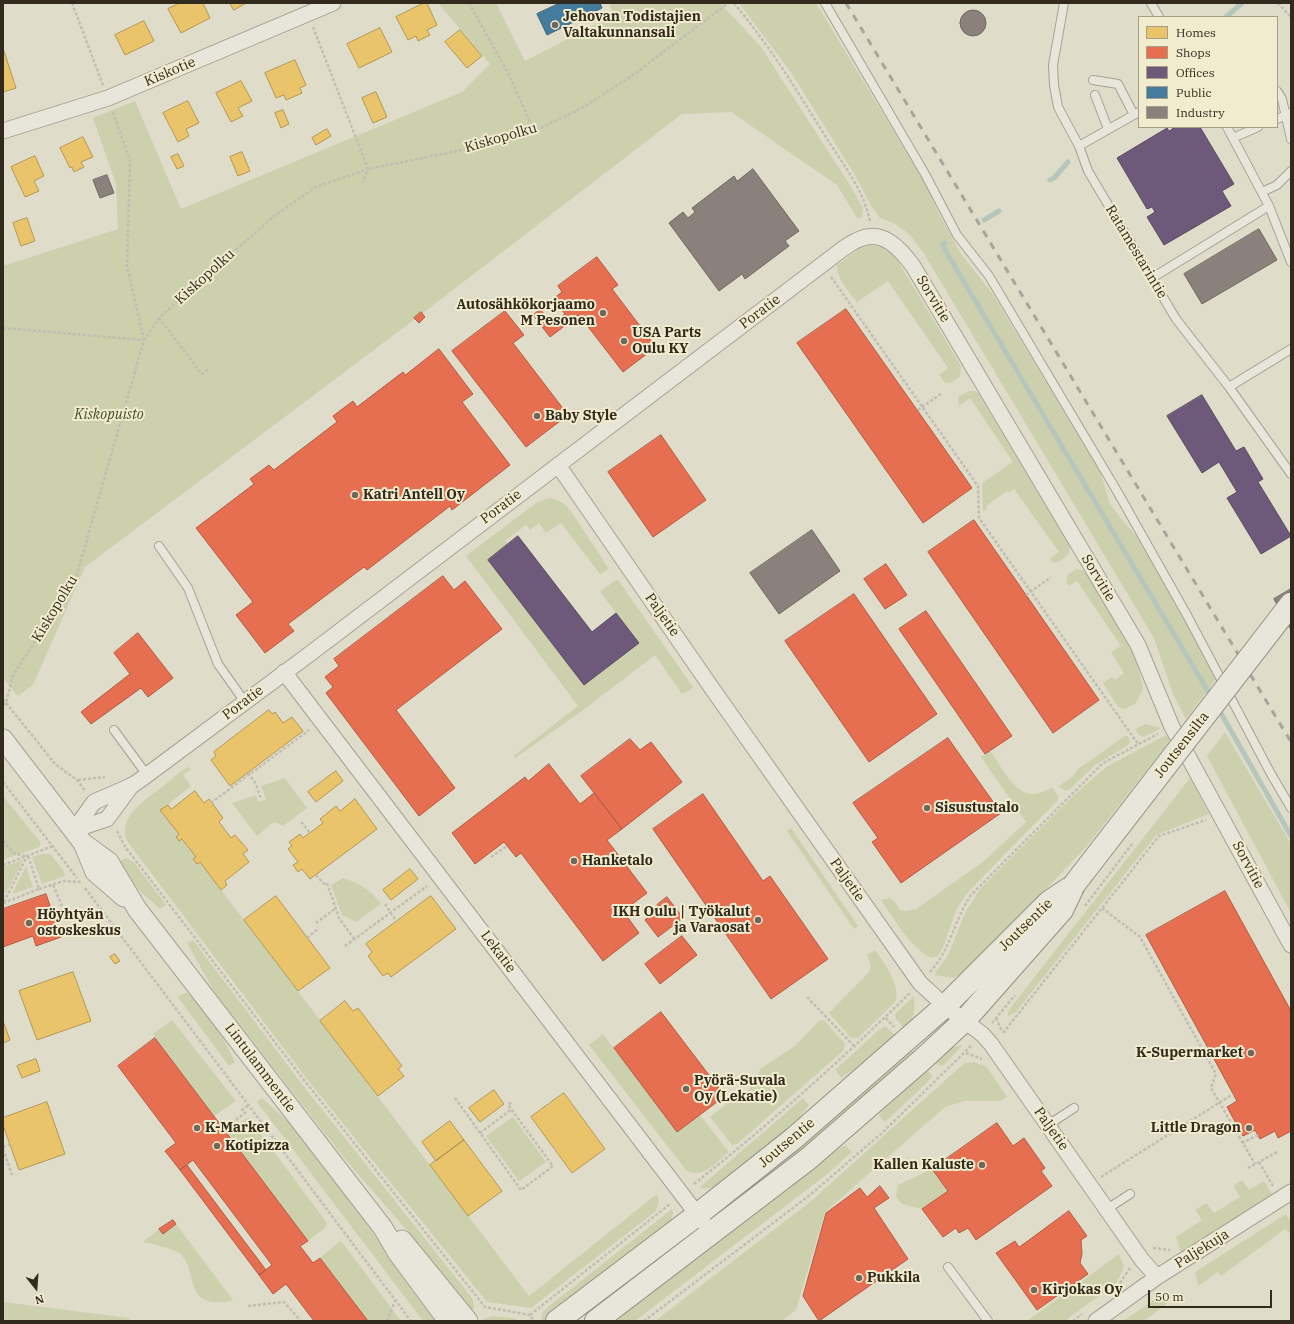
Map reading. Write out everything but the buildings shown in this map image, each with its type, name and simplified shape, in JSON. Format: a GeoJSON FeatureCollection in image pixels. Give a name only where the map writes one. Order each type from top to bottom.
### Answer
{"type":"FeatureCollection","features":[{"type":"Feature","properties":{"kind":"main road","name":"Joutsensilta"},"geometry":{"type":"LineString","coordinates":[[1073,886],[1291,604]]}},
{"type":"Feature","properties":{"kind":"main road","name":"Joutsentie"},"geometry":{"type":"LineString","coordinates":[[557,1321],[794,1139],[945,1006],[1049,902],[1073,886]]}},
{"type":"Feature","properties":{"kind":"main road","name":"Joutsentie"},"geometry":{"type":"LineString","coordinates":[[596,1321],[842,1130],[965,1020],[1062,910],[1073,886]]}},
{"type":"Feature","properties":{"kind":"street","name":"Kiskotie"},"geometry":{"type":"LineString","coordinates":[[3,131],[108,98],[333,3]]}},
{"type":"Feature","properties":{"kind":"street","name":"Poratie"},"geometry":{"type":"LineString","coordinates":[[94,802],[133,785],[147,775],[822,265],[860,238],[872,236]]}},
{"type":"Feature","properties":{"kind":"street","name":"Sorvitie"},"geometry":{"type":"LineString","coordinates":[[872,236],[889,241],[899,247],[913,266],[1138,645],[1172,727],[1291,945]]}},
{"type":"Feature","properties":{"kind":"street","name":"Paljetie"},"geometry":{"type":"LineString","coordinates":[[558,465],[711,687],[915,976],[945,1006],[965,1020],[992,1044],[1142,1260],[1157,1277]]}},
{"type":"Feature","properties":{"kind":"street","name":"Lekatie"},"geometry":{"type":"LineString","coordinates":[[284,672],[711,1233]]}},
{"type":"Feature","properties":{"kind":"street","name":"Lintulammentie"},"geometry":{"type":"LineString","coordinates":[[3,739],[78,837],[95,872],[137,909],[383,1228],[397,1252],[448,1321]]}},
{"type":"Feature","properties":{"kind":"street","name":"Poratie"},"geometry":{"type":"LineString","coordinates":[[108,820],[133,785]]}},
{"type":"Feature","properties":{"kind":"street"},"geometry":{"type":"LineString","coordinates":[[78,837],[94,802]]}},
{"type":"Feature","properties":{"kind":"street"},"geometry":{"type":"LineString","coordinates":[[78,837],[108,820]]}},
{"type":"Feature","properties":{"kind":"street","name":"Paljekuja"},"geometry":{"type":"LineString","coordinates":[[1091,1316],[1157,1277],[1291,1192]]}},
{"type":"Feature","properties":{"kind":"street","name":"Lintulammentie"},"geometry":{"type":"LineString","coordinates":[[383,1228],[405,1243],[468,1321]]}},
{"type":"Feature","properties":{"kind":"lane"},"geometry":{"type":"LineString","coordinates":[[825,3],[925,174],[957,235],[989,276],[1117,491],[1188,617],[1271,774],[1291,808]]}},
{"type":"Feature","properties":{"kind":"lane","name":"Ratamestarintie"},"geometry":{"type":"LineString","coordinates":[[1064,3],[1053,65],[1054,85],[1058,107],[1078,146],[1088,171],[1176,319],[1229,387],[1291,474]]}},
{"type":"Feature","properties":{"kind":"lane"},"geometry":{"type":"LineString","coordinates":[[1151,3],[1158,16]]}},
{"type":"Feature","properties":{"kind":"lane"},"geometry":{"type":"LineString","coordinates":[[1078,146],[1136,114],[1118,84],[1093,80]]}},
{"type":"Feature","properties":{"kind":"lane"},"geometry":{"type":"LineString","coordinates":[[1278,93],[1282,99],[1284,116],[1291,139]]}},
{"type":"Feature","properties":{"kind":"lane"},"geometry":{"type":"LineString","coordinates":[[1095,95],[1108,129]]}},
{"type":"Feature","properties":{"kind":"lane"},"geometry":{"type":"LineString","coordinates":[[1228,128],[1269,206],[1291,262]]}},
{"type":"Feature","properties":{"kind":"lane"},"geometry":{"type":"LineString","coordinates":[[1233,138],[1256,128]]}},
{"type":"Feature","properties":{"kind":"lane"},"geometry":{"type":"LineString","coordinates":[[1262,192],[1277,185],[1291,171]]}},
{"type":"Feature","properties":{"kind":"lane"},"geometry":{"type":"LineString","coordinates":[[1152,278],[1269,206]]}},
{"type":"Feature","properties":{"kind":"lane"},"geometry":{"type":"LineString","coordinates":[[1229,387],[1291,349]]}},
{"type":"Feature","properties":{"kind":"lane"},"geometry":{"type":"LineString","coordinates":[[159,546],[188,588],[218,664],[245,702]]}},
{"type":"Feature","properties":{"kind":"lane"},"geometry":{"type":"LineString","coordinates":[[114,730],[147,775]]}},
{"type":"Feature","properties":{"kind":"lane"},"geometry":{"type":"LineString","coordinates":[[1048,1125],[1074,1108]]}},
{"type":"Feature","properties":{"kind":"lane"},"geometry":{"type":"LineString","coordinates":[[1107,1209],[1130,1194]]}},
{"type":"Feature","properties":{"kind":"lane"},"geometry":{"type":"LineString","coordinates":[[948,1267],[988,1321]]}},
{"type":"Feature","properties":{"kind":"path"},"geometry":{"type":"LineString","coordinates":[[72,3],[104,88]]}},
{"type":"Feature","properties":{"kind":"path"},"geometry":{"type":"LineString","coordinates":[[469,3],[508,73],[534,131]]}},
{"type":"Feature","properties":{"kind":"path","name":"Kiskopolku"},"geometry":{"type":"LineString","coordinates":[[6,703],[13,675],[75,581],[144,340],[159,318],[274,216],[316,187],[368,169],[477,147],[534,131],[582,108],[633,75],[728,3]]}},
{"type":"Feature","properties":{"kind":"path"},"geometry":{"type":"LineString","coordinates":[[734,3],[748,20],[787,76],[852,178],[868,210],[872,236]]}},
{"type":"Feature","properties":{"kind":"path"},"geometry":{"type":"LineString","coordinates":[[1278,3],[1291,17]]}},
{"type":"Feature","properties":{"kind":"path"},"geometry":{"type":"LineString","coordinates":[[311,23],[368,169],[363,182]]}},
{"type":"Feature","properties":{"kind":"path"},"geometry":{"type":"LineString","coordinates":[[3,328],[144,340],[127,266],[130,161],[111,106]]}},
{"type":"Feature","properties":{"kind":"path"},"geometry":{"type":"LineString","coordinates":[[822,265],[978,486],[979,518],[1138,744]]}},
{"type":"Feature","properties":{"kind":"path"},"geometry":{"type":"LineString","coordinates":[[159,318],[202,374],[208,370]]}},
{"type":"Feature","properties":{"kind":"path"},"geometry":{"type":"LineString","coordinates":[[918,410],[942,393]]}},
{"type":"Feature","properties":{"kind":"path"},"geometry":{"type":"LineString","coordinates":[[1026,595],[1051,577]]}},
{"type":"Feature","properties":{"kind":"path"},"geometry":{"type":"LineString","coordinates":[[3,699],[55,764],[77,780],[94,802]]}},
{"type":"Feature","properties":{"kind":"path"},"geometry":{"type":"LineString","coordinates":[[929,973],[942,958],[949,945],[962,909],[971,895],[1103,763],[1172,727]]}},
{"type":"Feature","properties":{"kind":"path"},"geometry":{"type":"LineString","coordinates":[[212,803],[248,774],[311,728]]}},
{"type":"Feature","properties":{"kind":"path"},"geometry":{"type":"LineString","coordinates":[[248,774],[256,784],[261,799]]}},
{"type":"Feature","properties":{"kind":"path"},"geometry":{"type":"LineString","coordinates":[[77,780],[105,777]]}},
{"type":"Feature","properties":{"kind":"path"},"geometry":{"type":"LineString","coordinates":[[3,782],[249,1105],[410,1321]]}},
{"type":"Feature","properties":{"kind":"path"},"geometry":{"type":"LineString","coordinates":[[996,1018],[1003,1033],[1159,836],[1211,818],[1220,813]]}},
{"type":"Feature","properties":{"kind":"path"},"geometry":{"type":"LineString","coordinates":[[108,820],[118,833],[126,848],[304,1080],[485,1307],[530,1315],[534,1321]]}},
{"type":"Feature","properties":{"kind":"path"},"geometry":{"type":"LineString","coordinates":[[301,822],[310,833]]}},
{"type":"Feature","properties":{"kind":"path"},"geometry":{"type":"LineString","coordinates":[[3,841],[18,856],[28,856]]}},
{"type":"Feature","properties":{"kind":"path"},"geometry":{"type":"LineString","coordinates":[[3,864],[53,846]]}},
{"type":"Feature","properties":{"kind":"path"},"geometry":{"type":"LineString","coordinates":[[491,857],[507,846]]}},
{"type":"Feature","properties":{"kind":"path"},"geometry":{"type":"LineString","coordinates":[[28,856],[39,889]]}},
{"type":"Feature","properties":{"kind":"path"},"geometry":{"type":"LineString","coordinates":[[4,902],[24,867],[28,856]]}},
{"type":"Feature","properties":{"kind":"path"},"geometry":{"type":"LineString","coordinates":[[316,875],[326,884],[339,918],[354,939]]}},
{"type":"Feature","properties":{"kind":"path"},"geometry":{"type":"LineString","coordinates":[[345,946],[440,876]]}},
{"type":"Feature","properties":{"kind":"path"},"geometry":{"type":"LineString","coordinates":[[4,902],[64,881],[81,883]]}},
{"type":"Feature","properties":{"kind":"path"},"geometry":{"type":"LineString","coordinates":[[53,885],[62,906]]}},
{"type":"Feature","properties":{"kind":"path"},"geometry":{"type":"LineString","coordinates":[[385,904],[397,922]]}},
{"type":"Feature","properties":{"kind":"path"},"geometry":{"type":"LineString","coordinates":[[316,924],[336,908]]}},
{"type":"Feature","properties":{"kind":"path"},"geometry":{"type":"LineString","coordinates":[[1102,908],[1140,937],[1216,1074],[1211,1088],[1255,1164]]}},
{"type":"Feature","properties":{"kind":"path"},"geometry":{"type":"LineString","coordinates":[[307,938],[319,928]]}},
{"type":"Feature","properties":{"kind":"path"},"geometry":{"type":"LineString","coordinates":[[530,1315],[755,1134],[854,1046],[912,991]]}},
{"type":"Feature","properties":{"kind":"path"},"geometry":{"type":"LineString","coordinates":[[807,997],[854,1046]]}},
{"type":"Feature","properties":{"kind":"path"},"geometry":{"type":"LineString","coordinates":[[644,1321],[810,1195],[883,1132],[971,1046]]}},
{"type":"Feature","properties":{"kind":"path"},"geometry":{"type":"LineString","coordinates":[[1101,1177],[1218,1102],[1233,1094]]}},
{"type":"Feature","properties":{"kind":"path"},"geometry":{"type":"LineString","coordinates":[[455,1098],[521,1190],[553,1166],[508,1105],[512,1102]]}},
{"type":"Feature","properties":{"kind":"path"},"geometry":{"type":"LineString","coordinates":[[224,1129],[245,1113],[242,1110],[249,1105]]}},
{"type":"Feature","properties":{"kind":"path"},"geometry":{"type":"LineString","coordinates":[[480,1133],[512,1109]]}},
{"type":"Feature","properties":{"kind":"path"},"geometry":{"type":"LineString","coordinates":[[1242,1143],[1258,1135]]}},
{"type":"Feature","properties":{"kind":"path"},"geometry":{"type":"LineString","coordinates":[[10,1144],[3,1148],[12,1175]]}},
{"type":"Feature","properties":{"kind":"path"},"geometry":{"type":"LineString","coordinates":[[1248,1168],[1277,1152]]}},
{"type":"Feature","properties":{"kind":"path"},"geometry":{"type":"LineString","coordinates":[[1118,1288],[1127,1270],[1158,1250]]}},
{"type":"Feature","properties":{"kind":"path"},"geometry":{"type":"LineString","coordinates":[[387,1321],[395,1300]]}},
{"type":"Feature","properties":{"kind":"path"},"geometry":{"type":"LineString","coordinates":[[248,1306],[284,1302],[300,1321]]}},
{"type":"Feature","properties":{"kind":"path"},"geometry":{"type":"LineString","coordinates":[[1073,1321],[1091,1316]]}},
{"type":"Feature","properties":{"kind":"green space","name":"Kiskopuisto"},"geometry":{"type":"Polygon","coordinates":[[[438,3],[496,3],[525,61],[614,15],[609,3],[720,3],[761,47],[848,182],[863,208],[862,217],[857,218],[837,185],[731,112],[682,114],[423,313],[85,567],[33,685],[18,696],[3,678],[3,266],[118,229],[116,184],[93,118],[135,101],[181,209],[462,92],[490,64],[438,3]]]}},
{"type":"Feature","properties":{"kind":"green space"},"geometry":{"type":"Polygon","coordinates":[[[739,3],[816,3],[928,188],[938,212],[961,254],[992,293],[1100,471],[1110,504],[1142,542],[1186,618],[1217,678],[1186,719],[1173,694],[1154,638],[923,252],[909,234],[895,224],[880,218],[871,206],[856,177],[792,74],[739,3]]]}},
{"type":"Feature","properties":{"kind":"green space"},"geometry":{"type":"Polygon","coordinates":[[[870,245],[883,247],[896,258],[961,366],[960,377],[950,383],[945,383],[939,375],[948,368],[888,281],[857,302],[844,285],[837,270],[837,265],[862,247],[870,245]]]}},
{"type":"Feature","properties":{"kind":"green space"},"geometry":{"type":"Polygon","coordinates":[[[969,391],[975,391],[978,393],[1070,546],[1069,553],[1062,560],[1054,563],[1049,559],[1059,552],[1014,489],[1009,493],[1007,491],[986,506],[987,508],[983,512],[982,483],[1013,462],[970,398],[959,406],[958,397],[969,391]]]}},
{"type":"Feature","properties":{"kind":"green space"},"geometry":{"type":"Polygon","coordinates":[[[551,498],[563,503],[570,510],[609,569],[600,574],[561,523],[546,533],[539,523],[530,530],[526,525],[505,541],[508,545],[488,560],[584,685],[639,643],[601,593],[601,591],[614,581],[618,580],[693,687],[689,691],[682,694],[655,655],[582,711],[515,758],[514,756],[516,754],[578,706],[466,556],[536,503],[551,498]]]}},
{"type":"Feature","properties":{"kind":"green space"},"geometry":{"type":"Polygon","coordinates":[[[1076,569],[1085,571],[1131,649],[1140,674],[1143,689],[1136,703],[1125,709],[1118,707],[1103,683],[1112,677],[1115,680],[1124,673],[1111,652],[1121,646],[1077,581],[1069,586],[1066,582],[1068,575],[1076,569]]]}},
{"type":"Feature","properties":{"kind":"green space"},"geometry":{"type":"Polygon","coordinates":[[[1145,724],[1161,728],[1144,737],[1139,735],[1136,731],[1137,728],[1145,724]]]}},
{"type":"Feature","properties":{"kind":"green space"},"geometry":{"type":"Polygon","coordinates":[[[1225,732],[1291,844],[1291,913],[1207,756],[1225,732]]]}},
{"type":"Feature","properties":{"kind":"green space"},"geometry":{"type":"Polygon","coordinates":[[[1166,735],[1170,741],[1085,848],[969,971],[953,978],[934,975],[948,955],[965,913],[980,889],[1073,796],[1106,767],[1166,735]]]}},
{"type":"Feature","properties":{"kind":"green space"},"geometry":{"type":"Polygon","coordinates":[[[1125,736],[1128,736],[1130,742],[1127,746],[1095,765],[1069,790],[1064,790],[1059,786],[1073,776],[1078,769],[1125,736]]]}},
{"type":"Feature","properties":{"kind":"green space"},"geometry":{"type":"Polygon","coordinates":[[[990,751],[1015,786],[1031,794],[1041,793],[1052,787],[1058,796],[1058,800],[969,891],[957,908],[944,945],[938,956],[931,958],[909,940],[881,900],[888,898],[893,900],[900,910],[906,911],[916,909],[983,862],[1026,822],[981,757],[990,751]]]}},
{"type":"Feature","properties":{"kind":"green space"},"geometry":{"type":"Polygon","coordinates":[[[188,767],[191,769],[183,775],[191,786],[161,810],[179,834],[176,837],[179,841],[182,839],[196,857],[193,859],[200,862],[529,1296],[657,1194],[659,1201],[656,1211],[531,1308],[487,1302],[307,1079],[127,841],[125,832],[126,824],[136,808],[188,767]]]}},
{"type":"Feature","properties":{"kind":"green space"},"geometry":{"type":"Polygon","coordinates":[[[285,778],[307,808],[283,826],[274,822],[257,836],[232,803],[256,795],[258,802],[266,800],[261,786],[285,778]]]}},
{"type":"Feature","properties":{"kind":"green space"},"geometry":{"type":"Polygon","coordinates":[[[1190,778],[1209,814],[1156,835],[1015,1013],[1008,1016],[1008,1011],[1190,778]]]}},
{"type":"Feature","properties":{"kind":"green space"},"geometry":{"type":"Polygon","coordinates":[[[3,796],[41,843],[39,847],[3,860],[3,796]]]}},
{"type":"Feature","properties":{"kind":"green space"},"geometry":{"type":"Polygon","coordinates":[[[791,828],[858,926],[854,929],[787,831],[791,828]]]}},
{"type":"Feature","properties":{"kind":"green space"},"geometry":{"type":"Polygon","coordinates":[[[42,854],[50,854],[64,871],[65,876],[42,884],[32,857],[42,854]]]}},
{"type":"Feature","properties":{"kind":"green space"},"geometry":{"type":"Polygon","coordinates":[[[126,858],[133,861],[166,905],[160,909],[132,884],[116,863],[126,858]]]}},
{"type":"Feature","properties":{"kind":"green space"},"geometry":{"type":"Polygon","coordinates":[[[23,860],[5,895],[3,867],[23,860]]]}},
{"type":"Feature","properties":{"kind":"green space"},"geometry":{"type":"Polygon","coordinates":[[[26,866],[33,887],[12,894],[26,866]]]}},
{"type":"Feature","properties":{"kind":"green space"},"geometry":{"type":"Polygon","coordinates":[[[343,878],[364,888],[381,904],[356,922],[342,915],[331,885],[343,878]]]}},
{"type":"Feature","properties":{"kind":"green space"},"geometry":{"type":"Polygon","coordinates":[[[193,940],[301,1083],[473,1299],[474,1308],[470,1312],[411,1235],[345,1159],[215,993],[187,943],[193,940]]]}},
{"type":"Feature","properties":{"kind":"green space"},"geometry":{"type":"Polygon","coordinates":[[[875,950],[887,967],[896,988],[896,1001],[858,1038],[851,1038],[829,1013],[869,972],[871,966],[867,955],[875,950]]]}},
{"type":"Feature","properties":{"kind":"green space"},"geometry":{"type":"Polygon","coordinates":[[[186,993],[193,996],[200,1002],[214,1022],[235,1062],[229,1066],[177,996],[186,993]]]}},
{"type":"Feature","properties":{"kind":"green space"},"geometry":{"type":"Polygon","coordinates":[[[914,996],[913,1018],[905,1029],[896,1019],[895,1014],[914,996]]]}},
{"type":"Feature","properties":{"kind":"green space"},"geometry":{"type":"Polygon","coordinates":[[[172,1020],[236,1101],[214,1116],[153,1034],[172,1020]]]}},
{"type":"Feature","properties":{"kind":"green space"},"geometry":{"type":"Polygon","coordinates":[[[820,1020],[824,1020],[845,1044],[844,1050],[737,1144],[732,1145],[710,1117],[736,1097],[739,1101],[757,1080],[760,1069],[795,1046],[820,1020]]]}},
{"type":"Feature","properties":{"kind":"green space"},"geometry":{"type":"Polygon","coordinates":[[[885,1026],[898,1038],[872,1058],[841,1078],[835,1070],[885,1026]]]}},
{"type":"Feature","properties":{"kind":"green space"},"geometry":{"type":"Polygon","coordinates":[[[603,1034],[677,1132],[700,1115],[728,1153],[703,1172],[692,1173],[686,1170],[589,1045],[603,1034]]]}},
{"type":"Feature","properties":{"kind":"green space"},"geometry":{"type":"Polygon","coordinates":[[[963,1045],[944,1065],[938,1065],[933,1060],[949,1048],[963,1045]]]}},
{"type":"Feature","properties":{"kind":"green space"},"geometry":{"type":"Polygon","coordinates":[[[907,1047],[912,1053],[818,1137],[799,1158],[740,1198],[735,1196],[907,1047]]]}},
{"type":"Feature","properties":{"kind":"green space"},"geometry":{"type":"Polygon","coordinates":[[[973,1062],[986,1066],[1007,1097],[1000,1101],[964,1101],[945,1107],[825,1212],[796,1310],[781,1321],[655,1321],[810,1202],[960,1067],[965,1063],[973,1062]]]}},
{"type":"Feature","properties":{"kind":"green space"},"geometry":{"type":"Polygon","coordinates":[[[924,1066],[931,1074],[932,1078],[885,1122],[879,1115],[902,1086],[924,1066]]]}},
{"type":"Feature","properties":{"kind":"green space"},"geometry":{"type":"Polygon","coordinates":[[[262,1098],[292,1125],[439,1321],[423,1321],[257,1102],[262,1098]]]}},
{"type":"Feature","properties":{"kind":"green space"},"geometry":{"type":"Polygon","coordinates":[[[803,1098],[809,1105],[787,1134],[714,1188],[699,1188],[803,1098]]]}},
{"type":"Feature","properties":{"kind":"green space"},"geometry":{"type":"Polygon","coordinates":[[[248,1117],[327,1223],[325,1228],[308,1241],[227,1132],[248,1117]]]}},
{"type":"Feature","properties":{"kind":"green space"},"geometry":{"type":"Polygon","coordinates":[[[513,1117],[546,1162],[519,1181],[486,1136],[513,1117]]]}},
{"type":"Feature","properties":{"kind":"green space"},"geometry":{"type":"Polygon","coordinates":[[[845,1145],[852,1152],[826,1175],[635,1321],[607,1321],[802,1172],[845,1145]]]}},
{"type":"Feature","properties":{"kind":"green space"},"geometry":{"type":"Polygon","coordinates":[[[932,1169],[948,1191],[922,1209],[902,1204],[896,1196],[898,1185],[932,1169]]]}},
{"type":"Feature","properties":{"kind":"green space"},"geometry":{"type":"Polygon","coordinates":[[[1242,1180],[1249,1190],[1264,1181],[1272,1194],[1181,1252],[1176,1237],[1202,1220],[1195,1210],[1206,1203],[1214,1213],[1240,1197],[1233,1186],[1242,1180]]]}},
{"type":"Feature","properties":{"kind":"green space"},"geometry":{"type":"Polygon","coordinates":[[[672,1209],[673,1214],[669,1228],[546,1321],[541,1321],[543,1312],[548,1307],[672,1209]]]}},
{"type":"Feature","properties":{"kind":"green space"},"geometry":{"type":"Polygon","coordinates":[[[1286,1214],[1291,1222],[1291,1232],[1289,1233],[1285,1229],[1221,1276],[1218,1272],[1198,1286],[1195,1272],[1286,1214]]]}},
{"type":"Feature","properties":{"kind":"green space"},"geometry":{"type":"Polygon","coordinates":[[[176,1224],[233,1300],[227,1302],[207,1301],[200,1297],[196,1291],[185,1259],[179,1253],[167,1248],[143,1242],[159,1229],[163,1234],[176,1224]]]}},
{"type":"Feature","properties":{"kind":"green space"},"geometry":{"type":"Polygon","coordinates":[[[339,1242],[342,1242],[401,1321],[368,1321],[320,1258],[339,1242]]]}},
{"type":"Feature","properties":{"kind":"green space"},"geometry":{"type":"Polygon","coordinates":[[[1119,1254],[1124,1266],[1116,1283],[1065,1321],[1027,1321],[1119,1254]]]}},
{"type":"Feature","properties":{"kind":"green space"},"geometry":{"type":"Polygon","coordinates":[[[1162,1296],[1168,1303],[1144,1321],[1123,1321],[1162,1296]]]}},
{"type":"Feature","properties":{"kind":"green space"},"geometry":{"type":"Polygon","coordinates":[[[3,1302],[129,1318],[129,1321],[3,1321],[3,1302]]]}},
{"type":"Feature","properties":{"kind":"green space"},"geometry":{"type":"Polygon","coordinates":[[[492,1316],[513,1318],[521,1321],[479,1321],[492,1316]]]}},
{"type":"Feature","properties":{"kind":"waterway"},"geometry":{"type":"LineString","coordinates":[[1227,16],[1242,3]]}},
{"type":"Feature","properties":{"kind":"waterway"},"geometry":{"type":"LineString","coordinates":[[1050,180],[1054,178],[1068,162]]}},
{"type":"Feature","properties":{"kind":"waterway"},"geometry":{"type":"LineString","coordinates":[[984,220],[999,211]]}},
{"type":"Feature","properties":{"kind":"waterway"},"geometry":{"type":"LineString","coordinates":[[945,243],[942,245],[1212,698]]}},
{"type":"Feature","properties":{"kind":"waterway"},"geometry":{"type":"LineString","coordinates":[[1218,708],[1291,836]]}},
{"type":"Feature","properties":{"kind":"railway"},"geometry":{"type":"LineString","coordinates":[[846,3],[1291,742]]}},
{"type":"Feature","properties":{"kind":"place","name":"Jehovan Todistajien Valtakunnansali"},"geometry":{"type":"Point","coordinates":[555,25]}},
{"type":"Feature","properties":{"kind":"place","name":"Autosähkökorjaamo M Pesonen"},"geometry":{"type":"Point","coordinates":[603,313]}},
{"type":"Feature","properties":{"kind":"place","name":"USA Parts Oulu KY"},"geometry":{"type":"Point","coordinates":[624,341]}},
{"type":"Feature","properties":{"kind":"place","name":"Baby Style"},"geometry":{"type":"Point","coordinates":[537,416]}},
{"type":"Feature","properties":{"kind":"place","name":"Katri Antell Oy"},"geometry":{"type":"Point","coordinates":[355,495]}},
{"type":"Feature","properties":{"kind":"place","name":"Sisustustalo"},"geometry":{"type":"Point","coordinates":[927,808]}},
{"type":"Feature","properties":{"kind":"place","name":"Hanketalo"},"geometry":{"type":"Point","coordinates":[574,861]}},
{"type":"Feature","properties":{"kind":"place","name":"IKH Oulu | Työkalut ja Varaosat"},"geometry":{"type":"Point","coordinates":[758,920]}},
{"type":"Feature","properties":{"kind":"place","name":"Höyhtyän ostoskeskus"},"geometry":{"type":"Point","coordinates":[29,923]}},
{"type":"Feature","properties":{"kind":"place","name":"K-Supermarket"},"geometry":{"type":"Point","coordinates":[1251,1053]}},
{"type":"Feature","properties":{"kind":"place","name":"Pyörä-Suvala Oy (Lekatie)"},"geometry":{"type":"Point","coordinates":[686,1089]}},
{"type":"Feature","properties":{"kind":"place","name":"K-Market"},"geometry":{"type":"Point","coordinates":[197,1128]}},
{"type":"Feature","properties":{"kind":"place","name":"Little Dragon"},"geometry":{"type":"Point","coordinates":[1249,1128]}},
{"type":"Feature","properties":{"kind":"place","name":"Kotipizza"},"geometry":{"type":"Point","coordinates":[217,1146]}},
{"type":"Feature","properties":{"kind":"place","name":"Kallen Kaluste"},"geometry":{"type":"Point","coordinates":[982,1165]}},
{"type":"Feature","properties":{"kind":"place","name":"Pukkila"},"geometry":{"type":"Point","coordinates":[859,1278]}},
{"type":"Feature","properties":{"kind":"place","name":"Kirjokas Oy"},"geometry":{"type":"Point","coordinates":[1034,1290]}}]}
